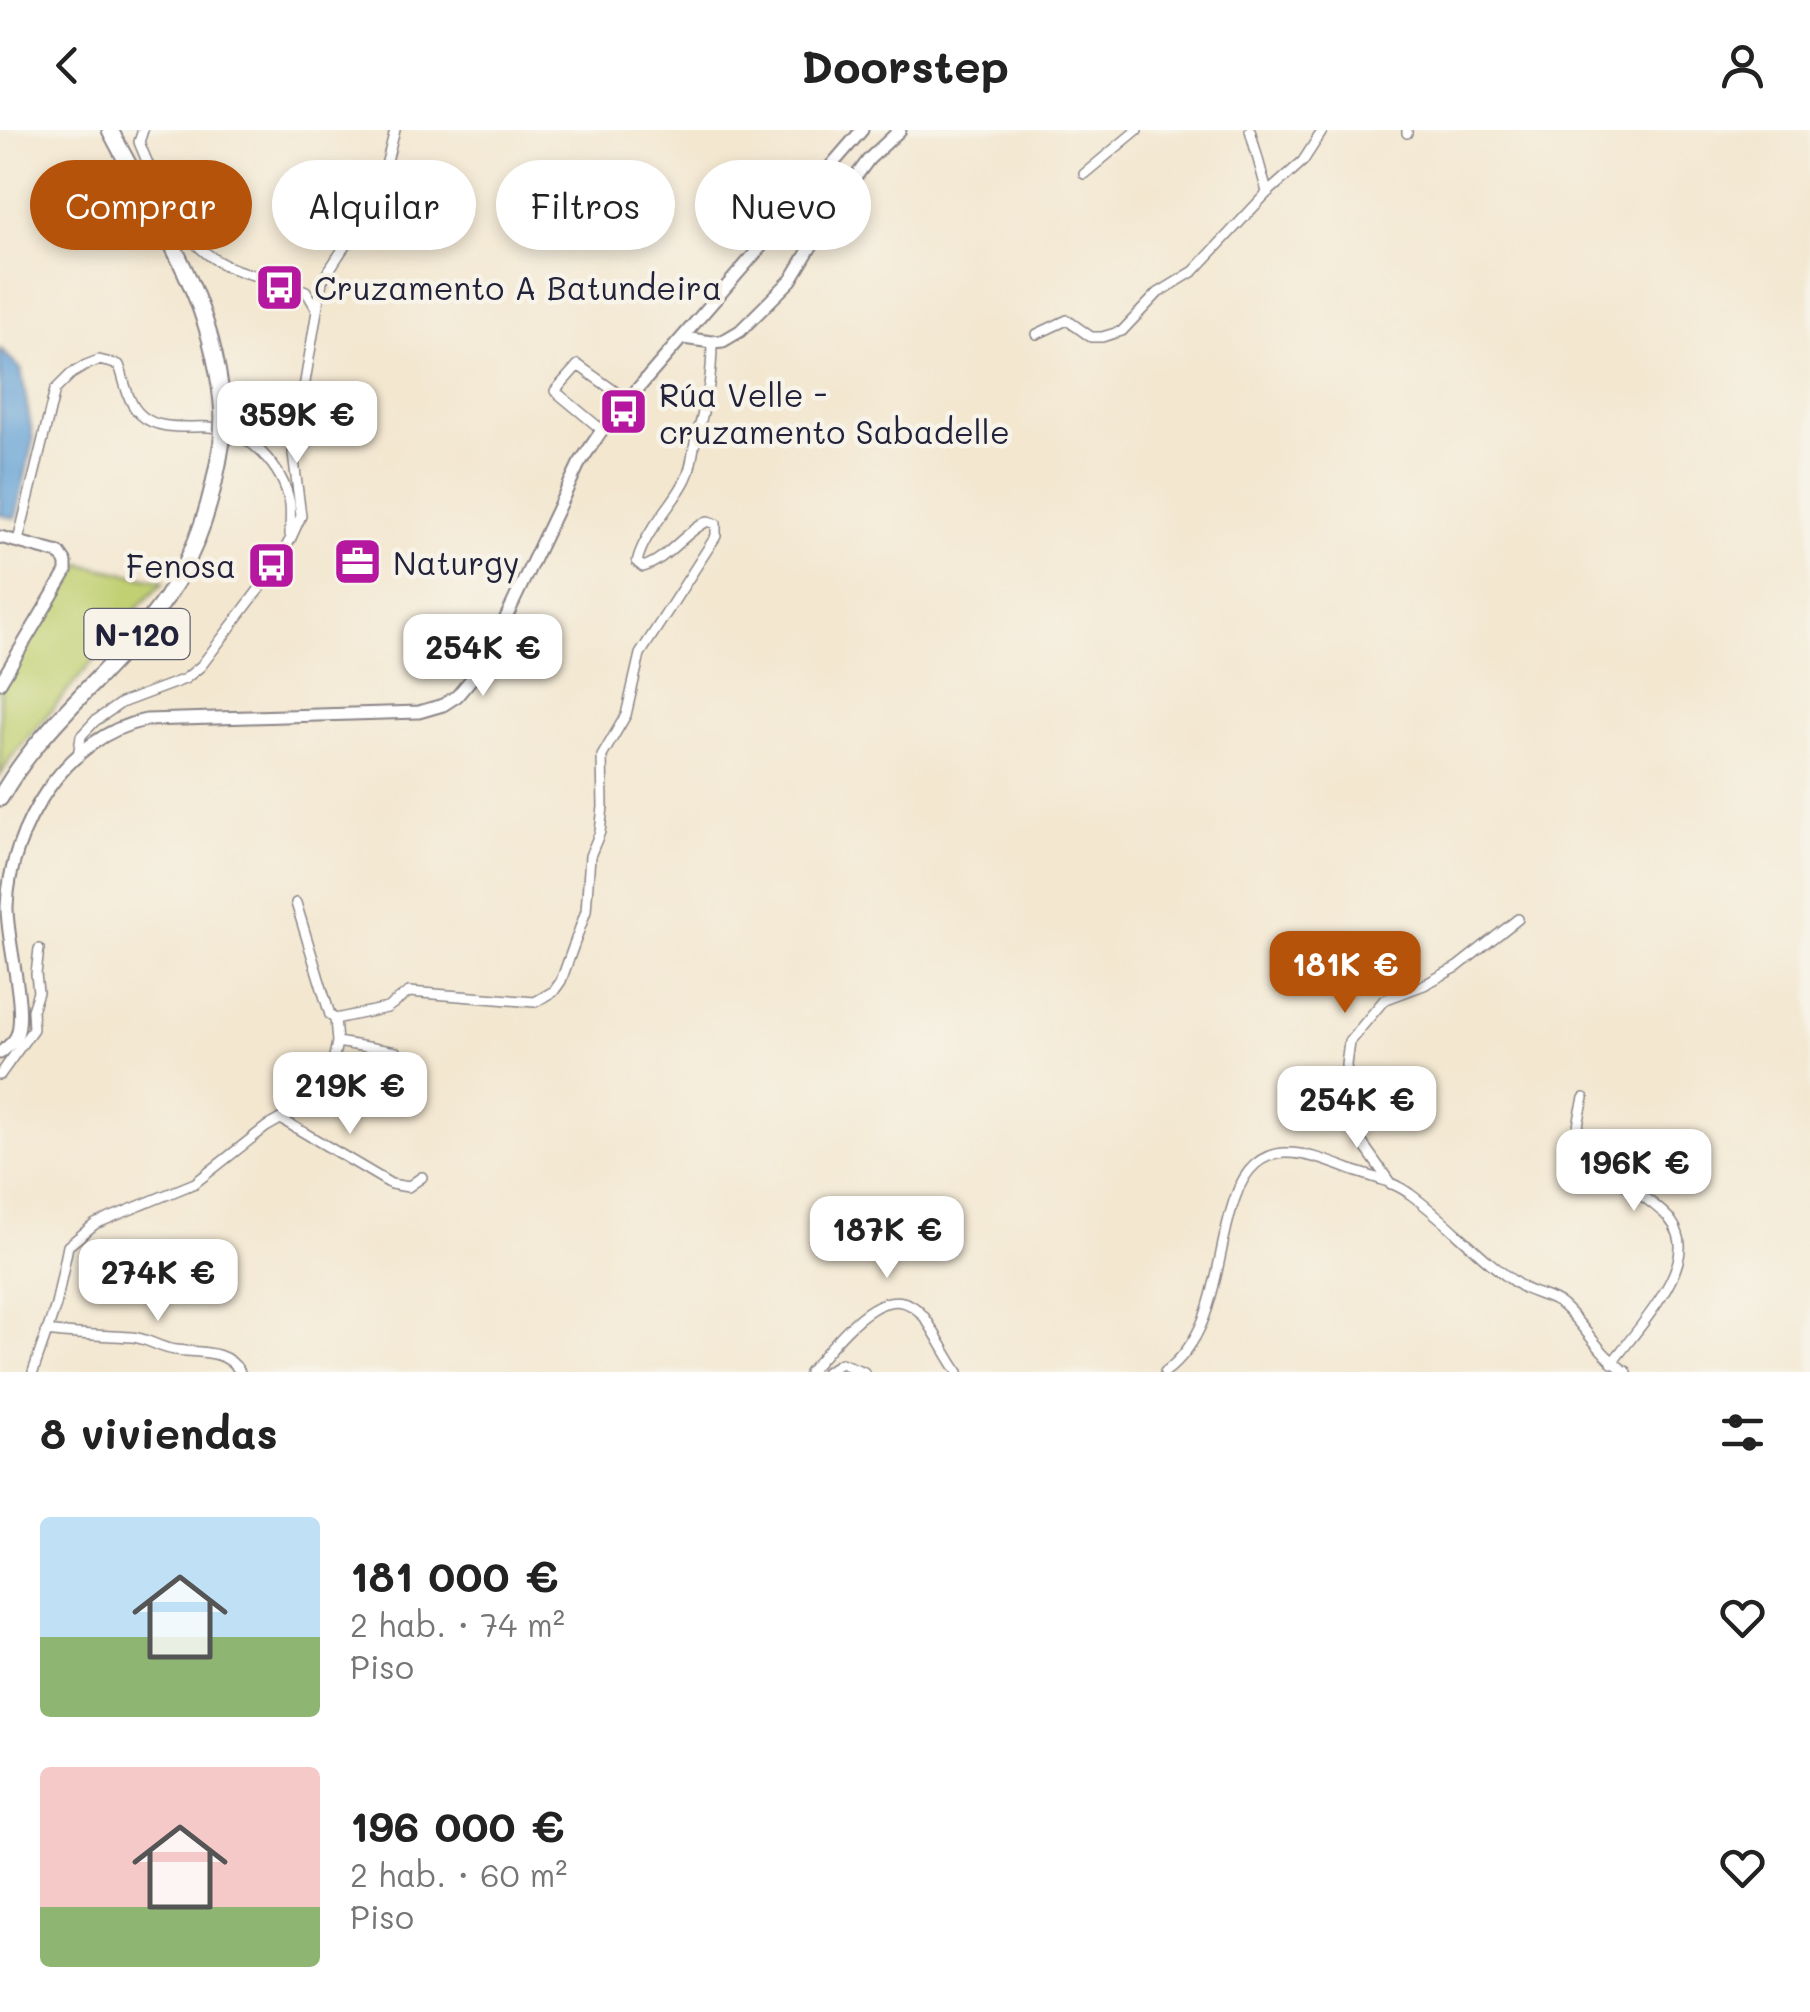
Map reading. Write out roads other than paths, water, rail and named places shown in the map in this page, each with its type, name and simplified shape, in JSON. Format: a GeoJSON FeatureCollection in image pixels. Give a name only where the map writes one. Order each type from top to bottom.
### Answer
{"type":"FeatureCollection","features":[{"type":"Feature","properties":{"kind":"highway"},"geometry":{"type":"LineString","coordinates":[[101,130],[119,160]]}},
{"type":"Feature","properties":{"kind":"highway","name":"N-120"},"geometry":{"type":"LineString","coordinates":[[110,130],[126,160]]}},
{"type":"Feature","properties":{"kind":"highway","name":"N-120"},"geometry":{"type":"LineString","coordinates":[[0,798],[32,748],[136,635],[180,574],[206,518],[222,440],[214,344],[195,287],[175,250]]}},
{"type":"Feature","properties":{"kind":"street"},"geometry":{"type":"LineString","coordinates":[[143,130],[139,142],[149,167],[175,217],[204,254],[235,270],[306,290],[316,308]]}},
{"type":"Feature","properties":{"kind":"street"},"geometry":{"type":"LineString","coordinates":[[78,757],[81,736],[95,722],[121,704],[185,679],[201,666],[272,572],[302,516],[293,453],[322,281],[365,215],[382,177],[395,130]]}},
{"type":"Feature","properties":{"kind":"street"},"geometry":{"type":"LineString","coordinates":[[0,1075],[20,1040],[7,922],[10,882],[34,812],[48,789],[78,757],[110,732],[152,718],[409,712],[443,705],[467,686],[484,664],[579,464],[602,430],[862,130]]}},
{"type":"Feature","properties":{"kind":"street"},"geometry":{"type":"LineString","coordinates":[[683,338],[723,341],[740,331],[791,280],[840,198],[869,159],[900,130]]}},
{"type":"Feature","properties":{"kind":"street"},"geometry":{"type":"LineString","coordinates":[[1084,174],[1136,130]]}},
{"type":"Feature","properties":{"kind":"street"},"geometry":{"type":"LineString","coordinates":[[1250,130],[1267,192]]}},
{"type":"Feature","properties":{"kind":"street"},"geometry":{"type":"LineString","coordinates":[[1036,334],[1067,320],[1091,336],[1102,338],[1122,331],[1158,292],[1194,271],[1267,192],[1303,161],[1323,130]]}},
{"type":"Feature","properties":{"kind":"street"},"geometry":{"type":"LineString","coordinates":[[296,903],[330,1015],[336,1019],[387,1008],[410,992],[534,1002],[554,991],[586,911],[590,856],[601,819],[602,756],[626,715],[640,654],[716,536],[716,524],[708,521],[687,532],[652,564],[644,567],[637,562],[651,532],[688,476],[706,411],[712,342]]}},
{"type":"Feature","properties":{"kind":"street"},"geometry":{"type":"LineString","coordinates":[[18,541],[51,399],[71,374],[99,360],[118,365],[129,397],[141,416],[173,427],[224,429],[261,452],[280,475],[290,504],[290,538]]}},
{"type":"Feature","properties":{"kind":"street"},"geometry":{"type":"LineString","coordinates":[[602,430],[556,391],[578,366],[627,400]]}},
{"type":"Feature","properties":{"kind":"street"},"geometry":{"type":"LineString","coordinates":[[0,538],[59,553],[66,563],[66,572],[0,683]]}},
{"type":"Feature","properties":{"kind":"street"},"geometry":{"type":"LineString","coordinates":[[1391,1184],[1353,1130],[1346,1065],[1349,1042],[1384,1000],[1424,986],[1518,919]]}},
{"type":"Feature","properties":{"kind":"street"},"geometry":{"type":"LineString","coordinates":[[0,1053],[33,1029],[39,950]]}},
{"type":"Feature","properties":{"kind":"street"},"geometry":{"type":"LineString","coordinates":[[33,1372],[56,1305],[68,1246],[94,1224],[196,1184],[280,1119],[307,1104],[331,1072],[337,1042],[336,1019]]}},
{"type":"Feature","properties":{"kind":"street"},"geometry":{"type":"LineString","coordinates":[[337,1042],[396,1052]]}},
{"type":"Feature","properties":{"kind":"street"},"geometry":{"type":"LineString","coordinates":[[1584,1098],[1575,1136],[1576,1156],[1584,1172],[1610,1175],[1632,1187],[1670,1218],[1680,1238],[1671,1283],[1612,1363]]}},
{"type":"Feature","properties":{"kind":"street"},"geometry":{"type":"LineString","coordinates":[[280,1119],[391,1184],[408,1187],[422,1177]]}},
{"type":"Feature","properties":{"kind":"street"},"geometry":{"type":"LineString","coordinates":[[1165,1372],[1180,1360],[1198,1334],[1211,1298],[1235,1196],[1252,1167],[1274,1153],[1306,1152],[1406,1190],[1524,1288],[1561,1303],[1612,1363],[1627,1372]]}},
{"type":"Feature","properties":{"kind":"street"},"geometry":{"type":"LineString","coordinates":[[809,1372],[869,1309],[889,1300],[908,1303],[923,1316],[958,1372]]}},
{"type":"Feature","properties":{"kind":"street"},"geometry":{"type":"LineString","coordinates":[[46,1330],[108,1338],[135,1337],[174,1350],[220,1355],[236,1364],[240,1372]]}},
{"type":"Feature","properties":{"kind":"street"},"geometry":{"type":"LineString","coordinates":[[826,1372],[841,1363],[864,1372]]}},
{"type":"Feature","properties":{"kind":"water"},"geometry":{"type":"Polygon","coordinates":[[[0,349],[21,369],[33,440],[16,518],[0,515],[0,349]]]}},
{"type":"Feature","properties":{"kind":"place","name":"Cruzamento A Batundeira"},"geometry":{"type":"Point","coordinates":[279,287]}},
{"type":"Feature","properties":{"kind":"place","name":"Rúa Velle - cruzamento Sabadelle"},"geometry":{"type":"Point","coordinates":[624,412]}},
{"type":"Feature","properties":{"kind":"place","name":"Naturgy"},"geometry":{"type":"Point","coordinates":[358,562]}},
{"type":"Feature","properties":{"kind":"place","name":"Fenosa"},"geometry":{"type":"Point","coordinates":[271,565]}}]}
